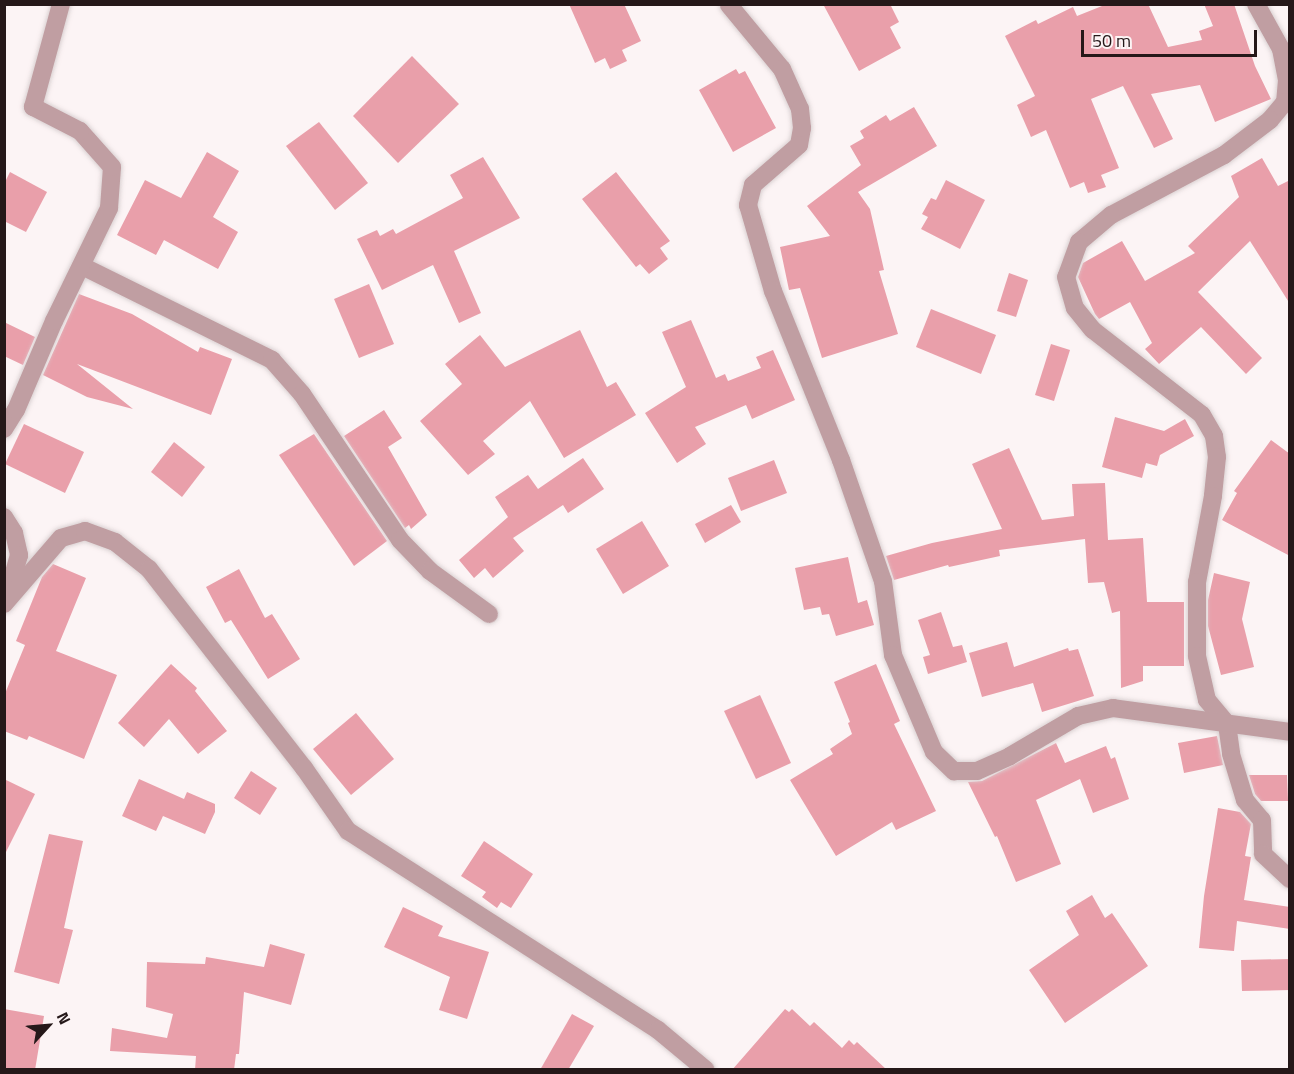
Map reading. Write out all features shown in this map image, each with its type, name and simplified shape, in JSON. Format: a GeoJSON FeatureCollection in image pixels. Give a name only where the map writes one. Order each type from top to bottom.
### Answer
{"type":"FeatureCollection","features":[{"type":"Feature","properties":{"kind":"street"},"geometry":{"type":"LineString","coordinates":[[4,429],[16,410],[54,321],[109,208],[112,167],[80,131],[33,107],[61,4]]}},
{"type":"Feature","properties":{"kind":"street"},"geometry":{"type":"LineString","coordinates":[[1256,4],[1281,49],[1287,80],[1284,102],[1270,120],[1224,155],[1111,215],[1079,242],[1066,277],[1075,308],[1093,330],[1202,415],[1214,436],[1217,457],[1213,496],[1197,582],[1197,656],[1207,700],[1227,724],[1231,754],[1245,800],[1262,820],[1263,854],[1290,879]]}},
{"type":"Feature","properties":{"kind":"street"},"geometry":{"type":"LineString","coordinates":[[729,5],[782,69],[800,109],[802,128],[799,145],[753,185],[748,205],[772,291],[841,460],[883,581],[893,655],[934,752],[954,771],[977,771],[1010,756],[1078,716],[1113,708],[1290,732]]}},
{"type":"Feature","properties":{"kind":"street"},"geometry":{"type":"LineString","coordinates":[[82,266],[272,360],[302,394],[400,540],[430,571],[489,614]]}},
{"type":"Feature","properties":{"kind":"street"},"geometry":{"type":"LineString","coordinates":[[4,517],[14,533],[19,555],[4,604]]}},
{"type":"Feature","properties":{"kind":"street"},"geometry":{"type":"LineString","coordinates":[[4,604],[61,538],[85,531],[115,542],[149,569],[304,768],[348,831],[658,1030],[706,1070]]}},
{"type":"Feature","properties":{"kind":"building"},"geometry":{"type":"Polygon","coordinates":[[[569,4],[624,4],[641,41],[622,50],[627,61],[610,69],[605,58],[595,63],[569,4]]]}},
{"type":"Feature","properties":{"kind":"building"},"geometry":{"type":"Polygon","coordinates":[[[823,4],[890,4],[899,22],[890,27],[901,48],[859,71],[823,4]]]}},
{"type":"Feature","properties":{"kind":"building"},"geometry":{"type":"Polygon","coordinates":[[[1107,4],[1148,4],[1168,47],[1202,40],[1199,31],[1213,26],[1204,4],[1234,4],[1255,66],[1271,99],[1215,122],[1200,85],[1151,94],[1173,139],[1154,148],[1123,86],[1091,99],[1119,168],[1101,175],[1106,187],[1088,193],[1084,182],[1070,188],[1046,130],[1031,137],[1017,105],[1035,96],[1005,36],[1036,20],[1038,24],[1073,7],[1077,16],[1107,4]]]}},
{"type":"Feature","properties":{"kind":"building"},"geometry":{"type":"Polygon","coordinates":[[[412,56],[459,104],[398,163],[353,116],[412,56]]]}},
{"type":"Feature","properties":{"kind":"building"},"geometry":{"type":"Polygon","coordinates":[[[736,69],[739,74],[745,71],[776,128],[733,152],[699,90],[736,69]]]}},
{"type":"Feature","properties":{"kind":"building"},"geometry":{"type":"Polygon","coordinates":[[[914,107],[937,146],[858,192],[870,209],[884,270],[879,271],[898,334],[822,358],[800,288],[789,290],[780,247],[830,236],[807,206],[861,165],[850,146],[864,138],[860,131],[886,115],[890,121],[914,107]]]}},
{"type":"Feature","properties":{"kind":"building"},"geometry":{"type":"Polygon","coordinates":[[[319,122],[368,183],[335,210],[286,146],[319,122]]]}},
{"type":"Feature","properties":{"kind":"building"},"geometry":{"type":"Polygon","coordinates":[[[207,152],[239,171],[213,217],[238,232],[218,269],[164,240],[156,255],[117,235],[145,180],[181,198],[207,152]]]}},
{"type":"Feature","properties":{"kind":"building"},"geometry":{"type":"Polygon","coordinates":[[[483,157],[520,218],[454,251],[481,313],[459,323],[433,265],[382,290],[357,239],[377,230],[380,236],[393,229],[396,234],[463,198],[450,175],[483,157]]]}},
{"type":"Feature","properties":{"kind":"building"},"geometry":{"type":"Polygon","coordinates":[[[1262,158],[1278,186],[1290,180],[1290,304],[1250,241],[1198,292],[1262,358],[1246,374],[1201,327],[1159,364],[1145,349],[1152,343],[1130,302],[1099,319],[1095,314],[1078,277],[1083,263],[1122,241],[1145,281],[1195,253],[1188,246],[1239,197],[1231,176],[1262,158]]]}},
{"type":"Feature","properties":{"kind":"building"},"geometry":{"type":"Polygon","coordinates":[[[10,172],[47,192],[26,232],[4,221],[4,184],[10,172]]]}},
{"type":"Feature","properties":{"kind":"building"},"geometry":{"type":"Polygon","coordinates":[[[616,172],[670,241],[660,248],[668,259],[649,274],[640,264],[636,267],[582,199],[616,172]]]}},
{"type":"Feature","properties":{"kind":"building"},"geometry":{"type":"Polygon","coordinates":[[[946,180],[985,200],[960,249],[921,229],[928,217],[922,214],[931,198],[936,200],[946,180]]]}},
{"type":"Feature","properties":{"kind":"building"},"geometry":{"type":"Polygon","coordinates":[[[1009,273],[1028,280],[1016,317],[997,311],[1009,273]]]}},
{"type":"Feature","properties":{"kind":"building"},"geometry":{"type":"Polygon","coordinates":[[[369,284],[394,344],[359,358],[334,299],[369,284]]]}},
{"type":"Feature","properties":{"kind":"building"},"geometry":{"type":"Polygon","coordinates":[[[79,294],[132,314],[198,352],[200,347],[232,359],[211,415],[77,364],[133,409],[87,397],[43,375],[79,294]]]}},
{"type":"Feature","properties":{"kind":"building"},"geometry":{"type":"Polygon","coordinates":[[[931,309],[996,335],[981,374],[916,347],[931,309]]]}},
{"type":"Feature","properties":{"kind":"building"},"geometry":{"type":"Polygon","coordinates":[[[691,320],[716,378],[725,374],[728,381],[761,368],[756,357],[773,350],[795,400],[752,419],[746,405],[695,427],[706,444],[677,463],[645,413],[686,387],[662,332],[691,320]]]}},
{"type":"Feature","properties":{"kind":"building"},"geometry":{"type":"Polygon","coordinates":[[[4,322],[35,337],[23,365],[4,356],[4,322]]]}},
{"type":"Feature","properties":{"kind":"building"},"geometry":{"type":"Polygon","coordinates":[[[580,330],[607,387],[616,382],[636,415],[564,458],[530,401],[483,441],[495,454],[468,475],[420,421],[462,384],[445,364],[480,335],[505,367],[580,330]]]}},
{"type":"Feature","properties":{"kind":"building"},"geometry":{"type":"Polygon","coordinates":[[[1051,344],[1070,350],[1054,401],[1035,395],[1051,344]]]}},
{"type":"Feature","properties":{"kind":"building"},"geometry":{"type":"Polygon","coordinates":[[[384,410],[402,438],[388,447],[427,515],[411,529],[409,525],[405,528],[344,436],[384,410]]]}},
{"type":"Feature","properties":{"kind":"building"},"geometry":{"type":"Polygon","coordinates":[[[1115,417],[1164,431],[1185,419],[1194,436],[1160,455],[1157,466],[1146,463],[1142,478],[1102,467],[1115,417]]]}},
{"type":"Feature","properties":{"kind":"building"},"geometry":{"type":"Polygon","coordinates":[[[24,424],[84,452],[65,493],[5,464],[24,424]]]}},
{"type":"Feature","properties":{"kind":"building"},"geometry":{"type":"Polygon","coordinates":[[[314,434],[387,541],[354,566],[279,455],[314,434]]]}},
{"type":"Feature","properties":{"kind":"building"},"geometry":{"type":"Polygon","coordinates":[[[1271,440],[1290,454],[1290,556],[1222,520],[1237,493],[1234,491],[1271,440]]]}},
{"type":"Feature","properties":{"kind":"building"},"geometry":{"type":"Polygon","coordinates":[[[174,442],[205,467],[182,497],[151,472],[174,442]]]}},
{"type":"Feature","properties":{"kind":"building"},"geometry":{"type":"Polygon","coordinates":[[[1009,448],[1042,520],[1074,516],[1072,484],[1105,483],[1108,540],[1143,538],[1147,602],[1184,602],[1184,666],[1143,666],[1143,681],[1121,688],[1120,611],[1112,613],[1104,582],[1088,583],[1085,539],[999,550],[1000,556],[949,567],[948,565],[894,580],[886,556],[932,543],[1002,529],[972,464],[1009,448]]]}},
{"type":"Feature","properties":{"kind":"building"},"geometry":{"type":"Polygon","coordinates":[[[583,458],[604,489],[568,513],[563,505],[513,538],[524,551],[493,578],[485,568],[474,578],[459,560],[508,517],[495,497],[528,475],[538,489],[583,458]]]}},
{"type":"Feature","properties":{"kind":"building"},"geometry":{"type":"Polygon","coordinates":[[[774,460],[787,493],[741,511],[728,478],[774,460]]]}},
{"type":"Feature","properties":{"kind":"building"},"geometry":{"type":"Polygon","coordinates":[[[731,505],[741,522],[705,543],[695,524],[731,505]]]}},
{"type":"Feature","properties":{"kind":"building"},"geometry":{"type":"Polygon","coordinates":[[[642,521],[669,566],[623,594],[596,549],[642,521]]]}},
{"type":"Feature","properties":{"kind":"building"},"geometry":{"type":"Polygon","coordinates":[[[848,557],[858,603],[867,600],[874,625],[836,636],[829,614],[822,615],[820,607],[804,610],[795,568],[848,557]]]}},
{"type":"Feature","properties":{"kind":"building"},"geometry":{"type":"Polygon","coordinates":[[[53,564],[86,578],[56,651],[117,675],[84,759],[29,736],[27,740],[4,731],[4,696],[25,645],[16,641],[42,577],[53,564]]]}},
{"type":"Feature","properties":{"kind":"building"},"geometry":{"type":"Polygon","coordinates":[[[239,569],[265,618],[272,614],[300,659],[268,679],[231,620],[225,623],[206,587],[239,569]]]}},
{"type":"Feature","properties":{"kind":"building"},"geometry":{"type":"Polygon","coordinates":[[[1214,573],[1250,582],[1242,619],[1254,667],[1221,675],[1208,626],[1208,600],[1214,573]]]}},
{"type":"Feature","properties":{"kind":"building"},"geometry":{"type":"Polygon","coordinates":[[[941,612],[953,647],[962,645],[967,662],[928,674],[923,657],[930,655],[918,620],[941,612]]]}},
{"type":"Feature","properties":{"kind":"building"},"geometry":{"type":"Polygon","coordinates":[[[1007,642],[1014,667],[1068,648],[1069,651],[1078,649],[1094,696],[1042,712],[1033,683],[982,697],[969,653],[1007,642]]]}},
{"type":"Feature","properties":{"kind":"building"},"geometry":{"type":"Polygon","coordinates":[[[171,664],[197,688],[195,691],[227,731],[198,754],[169,719],[144,747],[118,723],[171,664]]]}},
{"type":"Feature","properties":{"kind":"building"},"geometry":{"type":"Polygon","coordinates":[[[876,664],[900,721],[894,724],[936,811],[896,830],[892,822],[836,856],[790,780],[833,754],[830,749],[852,734],[848,723],[850,722],[834,682],[876,664]]]}},
{"type":"Feature","properties":{"kind":"building"},"geometry":{"type":"Polygon","coordinates":[[[760,695],[791,763],[756,779],[724,711],[760,695]]]}},
{"type":"Feature","properties":{"kind":"building"},"geometry":{"type":"Polygon","coordinates":[[[356,713],[394,759],[351,795],[313,749],[356,713]]]}},
{"type":"Feature","properties":{"kind":"building"},"geometry":{"type":"Polygon","coordinates":[[[1217,736],[1223,765],[1184,773],[1178,743],[1217,736]]]}},
{"type":"Feature","properties":{"kind":"building"},"geometry":{"type":"Polygon","coordinates":[[[1056,743],[1065,763],[1106,746],[1111,759],[1115,757],[1129,799],[1093,813],[1080,779],[1036,800],[1061,864],[1016,882],[997,836],[995,837],[968,782],[982,781],[1056,743]]]}},
{"type":"Feature","properties":{"kind":"building"},"geometry":{"type":"Polygon","coordinates":[[[251,771],[277,788],[260,815],[234,798],[251,771]]]}},
{"type":"Feature","properties":{"kind":"building"},"geometry":{"type":"Polygon","coordinates":[[[1249,775],[1287,775],[1288,801],[1261,801],[1255,794],[1249,775]]]}},
{"type":"Feature","properties":{"kind":"building"},"geometry":{"type":"Polygon","coordinates":[[[4,779],[35,794],[4,856],[4,779]]]}},
{"type":"Feature","properties":{"kind":"building"},"geometry":{"type":"Polygon","coordinates":[[[139,779],[184,799],[187,792],[215,804],[215,812],[205,834],[163,816],[156,831],[122,816],[139,779]]]}},
{"type":"Feature","properties":{"kind":"building"},"geometry":{"type":"Polygon","coordinates":[[[1218,808],[1240,812],[1251,824],[1245,856],[1251,857],[1244,900],[1290,907],[1290,929],[1237,921],[1234,951],[1199,948],[1204,896],[1218,808]]]}},
{"type":"Feature","properties":{"kind":"building"},"geometry":{"type":"Polygon","coordinates":[[[49,834],[83,841],[64,928],[73,930],[59,984],[14,972],[49,834]]]}},
{"type":"Feature","properties":{"kind":"building"},"geometry":{"type":"Polygon","coordinates":[[[484,841],[533,874],[511,908],[501,902],[497,908],[482,897],[486,892],[461,876],[484,841]]]}},
{"type":"Feature","properties":{"kind":"building"},"geometry":{"type":"Polygon","coordinates":[[[1092,895],[1105,918],[1112,913],[1148,966],[1065,1023],[1029,970],[1079,935],[1066,911],[1092,895]]]}},
{"type":"Feature","properties":{"kind":"building"},"geometry":{"type":"Polygon","coordinates":[[[403,907],[443,926],[438,936],[489,952],[467,1019],[439,1010],[450,977],[384,947],[403,907]]]}},
{"type":"Feature","properties":{"kind":"building"},"geometry":{"type":"Polygon","coordinates":[[[270,944],[305,954],[291,1005],[244,992],[239,1054],[236,1054],[234,1070],[195,1070],[196,1056],[110,1051],[112,1028],[167,1038],[173,1014],[146,1007],[147,962],[205,964],[206,957],[264,967],[270,944]]]}},
{"type":"Feature","properties":{"kind":"building"},"geometry":{"type":"Polygon","coordinates":[[[1290,959],[1290,990],[1242,991],[1241,960],[1290,959]]]}},
{"type":"Feature","properties":{"kind":"building"},"geometry":{"type":"Polygon","coordinates":[[[4,1009],[44,1016],[35,1070],[4,1070],[4,1009]]]}},
{"type":"Feature","properties":{"kind":"building"},"geometry":{"type":"Polygon","coordinates":[[[785,1009],[789,1012],[792,1009],[810,1026],[814,1022],[842,1048],[849,1040],[854,1045],[857,1042],[887,1070],[732,1070],[785,1009]]]}},
{"type":"Feature","properties":{"kind":"building"},"geometry":{"type":"Polygon","coordinates":[[[572,1014],[594,1026],[568,1070],[540,1070],[572,1014]]]}}]}
